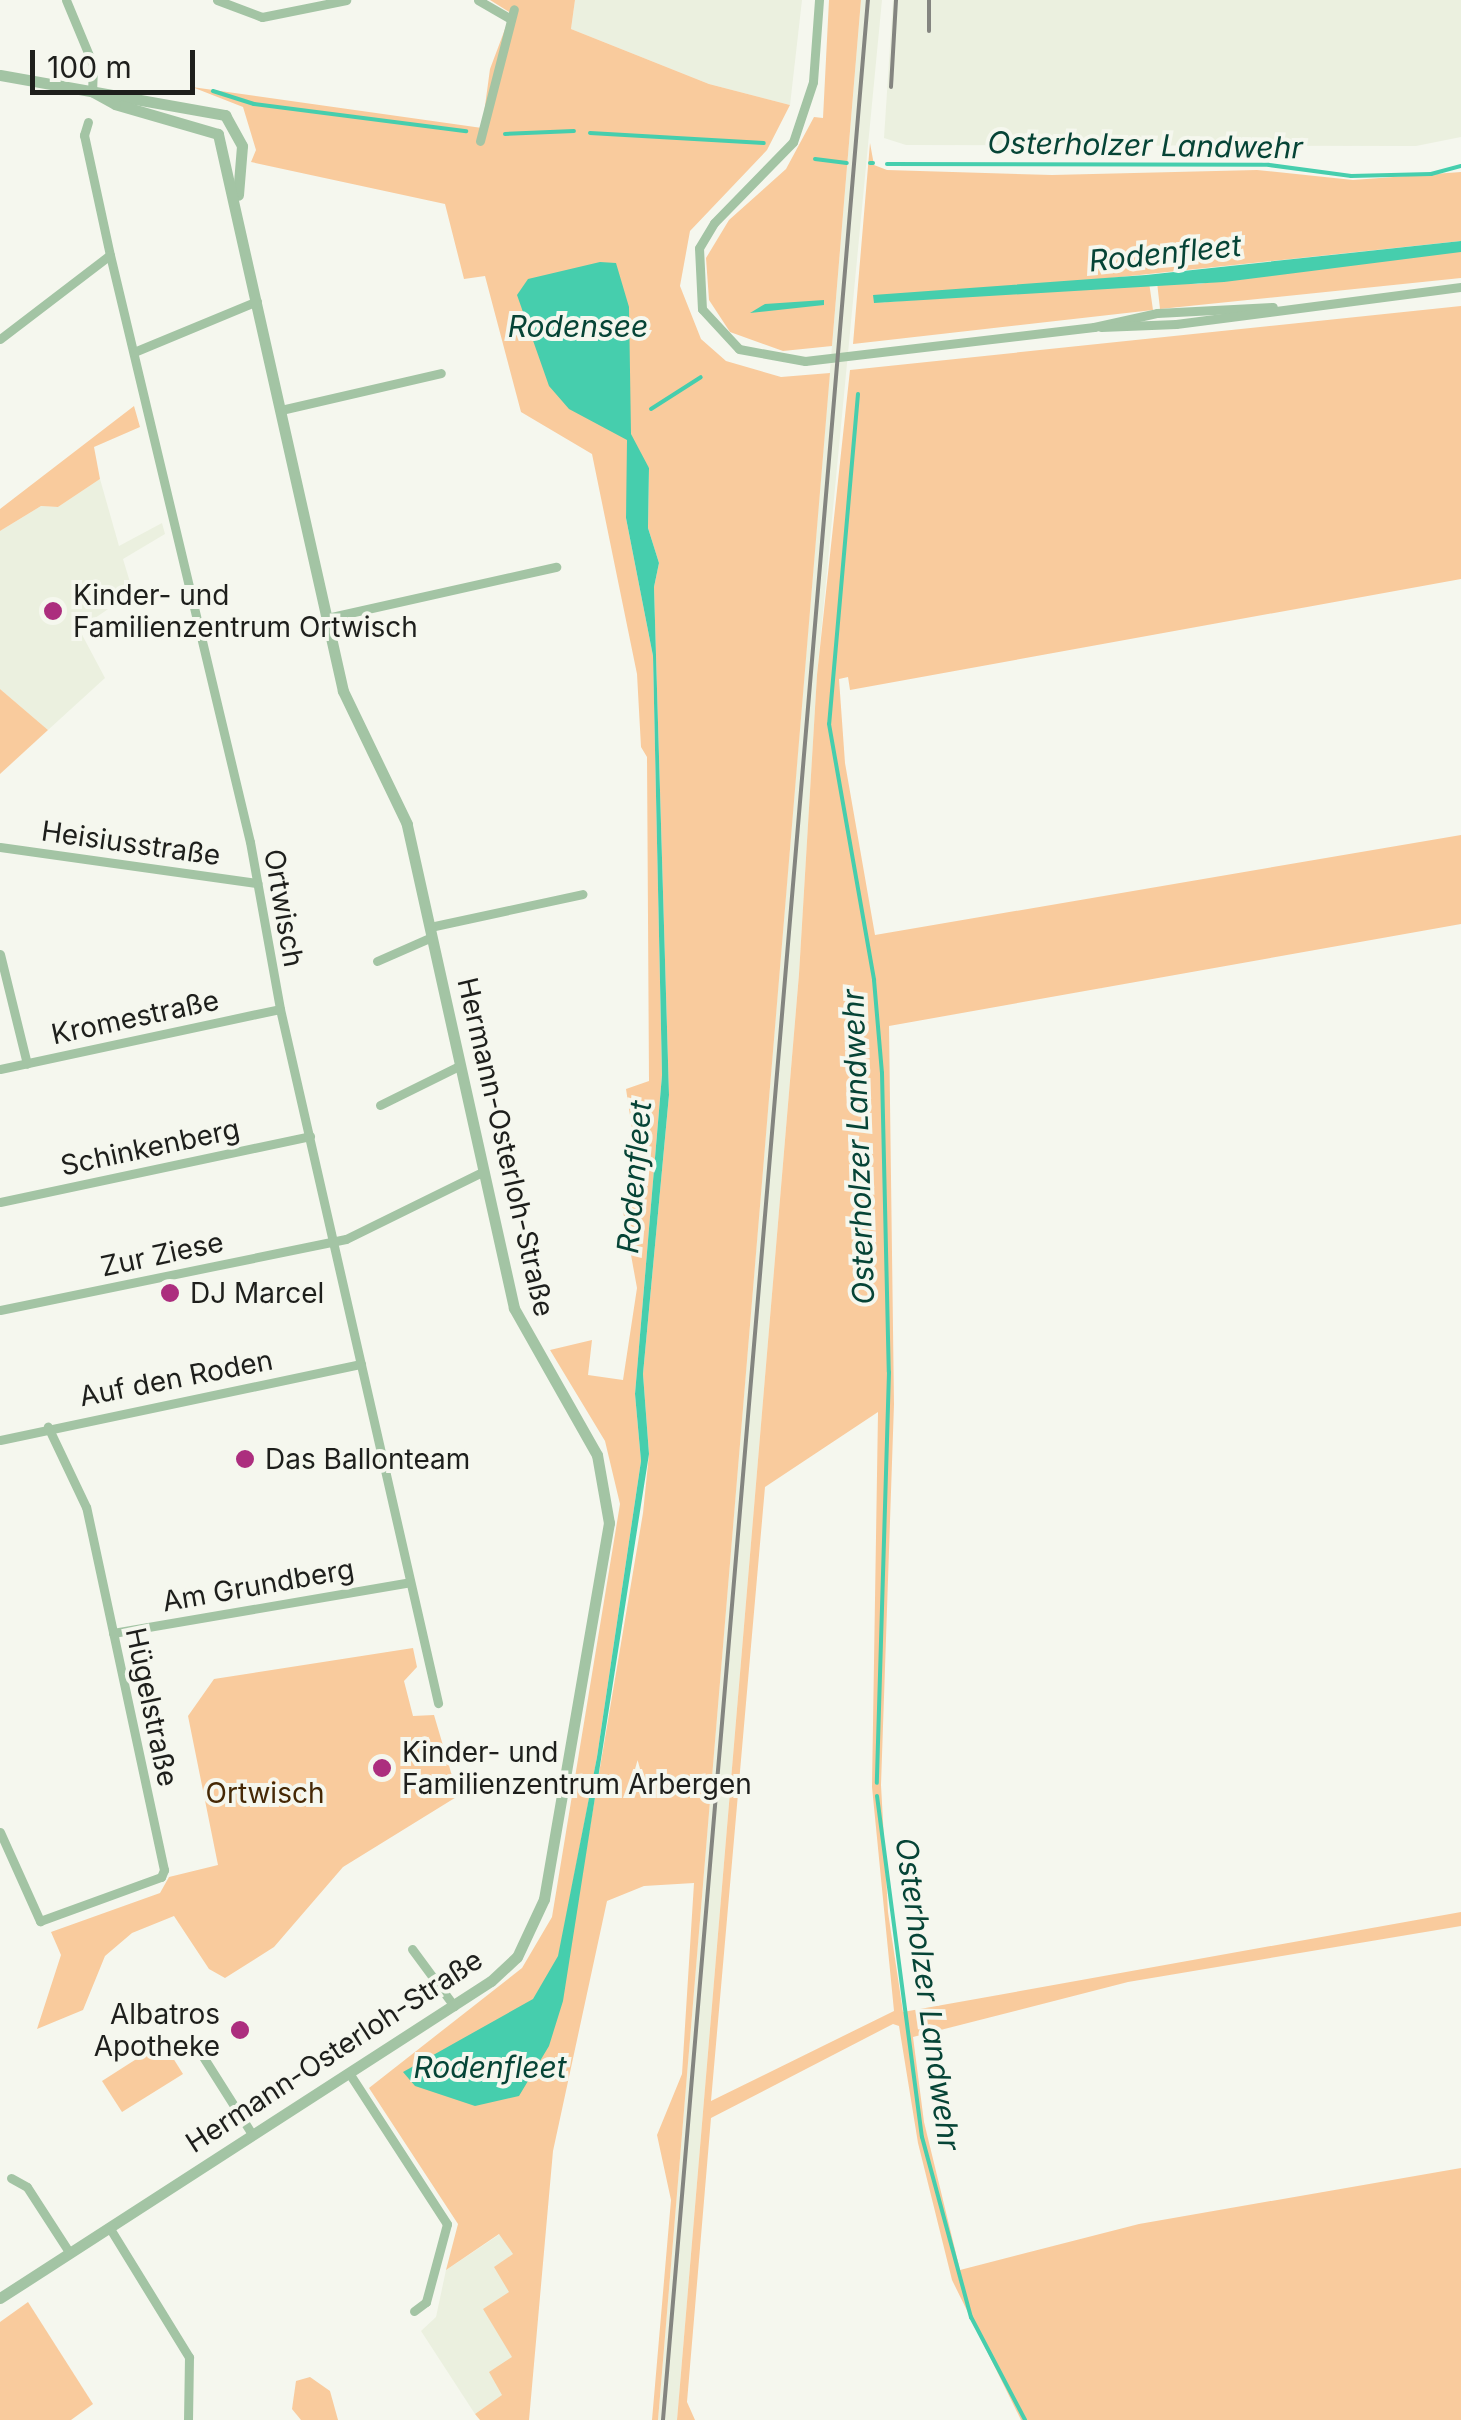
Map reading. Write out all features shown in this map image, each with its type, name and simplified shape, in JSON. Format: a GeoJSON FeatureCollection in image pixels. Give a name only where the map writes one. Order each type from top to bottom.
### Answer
{"type":"FeatureCollection","features":[{"type":"Feature","properties":{"kind":"street"},"geometry":{"type":"LineString","coordinates":[[0,75],[92,90],[92,65],[66,0]]}},
{"type":"Feature","properties":{"kind":"street"},"geometry":{"type":"LineString","coordinates":[[216,0],[262,18],[346,0]]}},
{"type":"Feature","properties":{"kind":"street"},"geometry":{"type":"LineString","coordinates":[[478,0],[512,14],[480,142]]}},
{"type":"Feature","properties":{"kind":"street"},"geometry":{"type":"LineString","coordinates":[[819,0],[812,82],[793,142],[714,222],[695,267],[702,309],[727,341],[754,356],[805,360],[866,354],[1094,327],[1157,313],[1273,307],[1461,286]]}},
{"type":"Feature","properties":{"kind":"street","name":"Hermann-Osterloh-Straße"},"geometry":{"type":"LineString","coordinates":[[92,90],[226,115],[242,146],[237,204]]}},
{"type":"Feature","properties":{"kind":"street","name":"Hermann-Osterloh-Straße"},"geometry":{"type":"LineString","coordinates":[[0,2298],[502,1974],[536,1928],[578,1723],[609,1523],[608,1489],[596,1450],[514,1308],[401,801],[350,713],[222,145],[203,125],[115,104],[92,90]]}},
{"type":"Feature","properties":{"kind":"street","name":"Ortwisch"},"geometry":{"type":"LineString","coordinates":[[88,122],[84,134],[110,255],[257,883],[280,1010],[438,1703]]}},
{"type":"Feature","properties":{"kind":"street"},"geometry":{"type":"LineString","coordinates":[[0,338],[110,255]]}},
{"type":"Feature","properties":{"kind":"street"},"geometry":{"type":"LineString","coordinates":[[134,352],[258,302]]}},
{"type":"Feature","properties":{"kind":"street"},"geometry":{"type":"LineString","coordinates":[[281,410],[442,373]]}},
{"type":"Feature","properties":{"kind":"street"},"geometry":{"type":"LineString","coordinates":[[327,618],[556,567]]}},
{"type":"Feature","properties":{"kind":"street","name":"Heisiusstraße"},"geometry":{"type":"LineString","coordinates":[[0,847],[257,883]]}},
{"type":"Feature","properties":{"kind":"street"},"geometry":{"type":"LineString","coordinates":[[377,961],[431,932],[582,894]]}},
{"type":"Feature","properties":{"kind":"street"},"geometry":{"type":"LineString","coordinates":[[0,954],[26,1064]]}},
{"type":"Feature","properties":{"kind":"street","name":"Kromestraße"},"geometry":{"type":"LineString","coordinates":[[0,1070],[280,1010]]}},
{"type":"Feature","properties":{"kind":"street"},"geometry":{"type":"LineString","coordinates":[[380,1105],[459,1066]]}},
{"type":"Feature","properties":{"kind":"street","name":"Schinkenberg"},"geometry":{"type":"LineString","coordinates":[[0,1202],[310,1136]]}},
{"type":"Feature","properties":{"kind":"street","name":"Zur Ziese"},"geometry":{"type":"LineString","coordinates":[[0,1310],[334,1242],[484,1171]]}},
{"type":"Feature","properties":{"kind":"street","name":"Auf den Roden"},"geometry":{"type":"LineString","coordinates":[[0,1440],[361,1364]]}},
{"type":"Feature","properties":{"kind":"street","name":"Hügelstraße"},"geometry":{"type":"LineString","coordinates":[[0,1832],[40,1920],[161,1877],[164,1870],[86,1507],[48,1427]]}},
{"type":"Feature","properties":{"kind":"street","name":"Am Grundberg"},"geometry":{"type":"LineString","coordinates":[[113,1633],[410,1582]]}},
{"type":"Feature","properties":{"kind":"street"},"geometry":{"type":"LineString","coordinates":[[412,1949],[454,2006]]}},
{"type":"Feature","properties":{"kind":"street"},"geometry":{"type":"LineString","coordinates":[[195,2044],[252,2134]]}},
{"type":"Feature","properties":{"kind":"street"},"geometry":{"type":"LineString","coordinates":[[348,2073],[446,2224],[426,2302],[414,2311]]}},
{"type":"Feature","properties":{"kind":"street"},"geometry":{"type":"LineString","coordinates":[[11,2178],[27,2187],[69,2252]]}},
{"type":"Feature","properties":{"kind":"street"},"geometry":{"type":"LineString","coordinates":[[109,2227],[188,2358],[188,2420]]}},
{"type":"Feature","properties":{"kind":"shaded area"},"geometry":{"type":"Polygon","coordinates":[[[575,0],[802,0],[790,105],[709,84],[571,29],[575,0]]]}},
{"type":"Feature","properties":{"kind":"shaded area"},"geometry":{"type":"Polygon","coordinates":[[[861,0],[882,0],[817,675],[799,974],[677,2420],[658,2420],[861,0]]]}},
{"type":"Feature","properties":{"kind":"shaded area"},"geometry":{"type":"Polygon","coordinates":[[[893,0],[1461,0],[1461,137],[1416,146],[906,145],[884,138],[893,0]]]}},
{"type":"Feature","properties":{"kind":"shaded area","name":"Kinder- und Familienzentrum Ortwisch"},"geometry":{"type":"Polygon","coordinates":[[[100,479],[119,546],[162,523],[165,534],[123,559],[133,592],[79,629],[105,678],[48,730],[0,689],[0,531],[41,506],[58,507],[100,479]]]}},
{"type":"Feature","properties":{"kind":"shaded area"},"geometry":{"type":"Polygon","coordinates":[[[500,2234],[514,2255],[513,2357],[503,2395],[475,2414],[421,2331],[436,2317],[446,2270],[500,2234]]]}},
{"type":"Feature","properties":{"kind":"green space"},"geometry":{"type":"Polygon","coordinates":[[[490,0],[575,0],[571,29],[709,84],[790,105],[767,150],[690,231],[680,286],[701,339],[726,361],[781,377],[830,373],[658,2420],[652,2420],[671,2200],[657,2135],[682,2074],[694,1883],[644,1886],[607,1901],[553,2151],[529,2420],[480,2420],[475,2414],[502,2395],[489,2372],[512,2357],[483,2309],[509,2292],[494,2267],[513,2254],[499,2234],[446,2270],[458,2224],[369,2088],[522,1968],[552,1917],[620,1504],[605,1441],[550,1350],[592,1340],[588,1375],[623,1380],[637,1288],[621,1200],[642,1195],[626,1089],[649,1081],[647,757],[641,747],[637,674],[592,454],[521,412],[485,276],[464,279],[445,204],[251,162],[256,150],[243,107],[192,87],[482,128],[490,69],[511,13],[490,0]],[[630,450],[626,518],[653,656],[662,1075],[635,1394],[641,1461],[597,1757],[559,1955],[568,1957],[643,1513],[649,1454],[643,1374],[669,1095],[654,587],[659,563],[648,528],[649,468],[630,450]]]}},
{"type":"Feature","properties":{"kind":"green space"},"geometry":{"type":"Polygon","coordinates":[[[829,0],[861,0],[832,346],[783,351],[730,332],[709,300],[706,258],[729,220],[786,169],[814,117],[823,118],[829,0]]]}},
{"type":"Feature","properties":{"kind":"green space"},"geometry":{"type":"Polygon","coordinates":[[[870,143],[874,165],[887,170],[1052,175],[1257,170],[1353,180],[1461,172],[1461,241],[875,303],[1149,282],[1153,310],[853,344],[870,143]]]}},
{"type":"Feature","properties":{"kind":"green space"},"geometry":{"type":"Polygon","coordinates":[[[1443,251],[1461,252],[1461,278],[1160,309],[1157,282],[1198,284],[1443,251]]]}},
{"type":"Feature","properties":{"kind":"green space"},"geometry":{"type":"Polygon","coordinates":[[[1461,306],[1461,579],[850,690],[848,677],[839,679],[845,763],[875,935],[1461,835],[1461,924],[889,1026],[894,1404],[881,1785],[888,1912],[903,2012],[1461,1912],[1461,1926],[1128,1982],[913,2037],[924,2122],[960,2270],[1139,2224],[1461,2168],[1461,2420],[1021,2420],[952,2280],[918,2143],[899,2026],[893,2024],[711,2118],[687,2402],[695,2420],[677,2420],[799,974],[817,675],[850,370],[1461,306]],[[878,1412],[765,1487],[711,2101],[894,2011],[872,1787],[878,1412]]]}},
{"type":"Feature","properties":{"kind":"green space"},"geometry":{"type":"Polygon","coordinates":[[[134,406],[140,427],[94,447],[100,479],[58,507],[41,506],[0,531],[0,509],[134,406]]]}},
{"type":"Feature","properties":{"kind":"green space"},"geometry":{"type":"Polygon","coordinates":[[[0,689],[48,730],[0,774],[0,689]]]}},
{"type":"Feature","properties":{"kind":"green space"},"geometry":{"type":"Polygon","coordinates":[[[413,1648],[417,1667],[404,1681],[413,1716],[434,1715],[458,1796],[343,1867],[274,1947],[225,1978],[209,1969],[174,1916],[132,1933],[105,1956],[83,2010],[37,2029],[61,1955],[51,1932],[160,1893],[169,1877],[218,1865],[188,1716],[214,1679],[413,1648]]]}},
{"type":"Feature","properties":{"kind":"green space"},"geometry":{"type":"Polygon","coordinates":[[[163,2042],[183,2074],[122,2112],[102,2081],[163,2042]]]}},
{"type":"Feature","properties":{"kind":"green space"},"geometry":{"type":"Polygon","coordinates":[[[28,2302],[93,2404],[71,2420],[0,2420],[0,2322],[28,2302]]]}},
{"type":"Feature","properties":{"kind":"green space"},"geometry":{"type":"Polygon","coordinates":[[[310,2377],[330,2391],[338,2420],[301,2420],[292,2409],[296,2381],[310,2377]]]}},
{"type":"Feature","properties":{"kind":"water"},"geometry":{"type":"Polygon","coordinates":[[[1461,241],[1461,252],[1224,282],[874,303],[873,295],[1146,275],[1461,241]]]}},
{"type":"Feature","properties":{"kind":"water","name":"Rodensee"},"geometry":{"type":"Polygon","coordinates":[[[600,262],[616,263],[629,307],[631,434],[649,468],[648,528],[659,563],[654,587],[669,1095],[643,1374],[649,1454],[563,2001],[549,2046],[519,2096],[475,2106],[415,2086],[403,2072],[533,1999],[558,1956],[597,1757],[641,1461],[635,1394],[662,1075],[653,656],[626,518],[627,440],[569,409],[549,386],[517,295],[528,279],[600,262]]]}},
{"type":"Feature","properties":{"kind":"water"},"geometry":{"type":"Polygon","coordinates":[[[824,300],[824,305],[750,313],[765,304],[824,300]]]}},
{"type":"Feature","properties":{"kind":"waterway"},"geometry":{"type":"LineString","coordinates":[[213,91],[254,104],[466,131]]}},
{"type":"Feature","properties":{"kind":"waterway"},"geometry":{"type":"LineString","coordinates":[[505,134],[574,131]]}},
{"type":"Feature","properties":{"kind":"waterway"},"geometry":{"type":"LineString","coordinates":[[590,133],[764,143]]}},
{"type":"Feature","properties":{"kind":"waterway"},"geometry":{"type":"LineString","coordinates":[[815,159],[847,163]]}},
{"type":"Feature","properties":{"kind":"waterway","name":"Osterholzer Landwehr"},"geometry":{"type":"LineString","coordinates":[[887,164],[1269,165],[1351,176],[1431,174],[1461,166]]}},
{"type":"Feature","properties":{"kind":"waterway","name":"Rodenfleet"},"geometry":{"type":"LineString","coordinates":[[651,409],[701,377]]}},
{"type":"Feature","properties":{"kind":"waterway","name":"Osterholzer Landwehr"},"geometry":{"type":"LineString","coordinates":[[858,394],[829,724],[874,980],[882,1073],[889,1372],[877,1783]]}},
{"type":"Feature","properties":{"kind":"waterway","name":"Osterholzer Landwehr"},"geometry":{"type":"LineString","coordinates":[[877,1796],[922,2137],[971,2317],[1025,2420]]}},
{"type":"Feature","properties":{"kind":"railway"},"geometry":{"type":"LineString","coordinates":[[663,2420],[868,0]]}},
{"type":"Feature","properties":{"kind":"railway"},"geometry":{"type":"LineString","coordinates":[[891,87],[896,0]]}},
{"type":"Feature","properties":{"kind":"railway"},"geometry":{"type":"LineString","coordinates":[[929,0],[929,31]]}},
{"type":"Feature","properties":{"kind":"place","name":"Kinder- und Familienzentrum Ortwisch"},"geometry":{"type":"Point","coordinates":[53,611]}},
{"type":"Feature","properties":{"kind":"place","name":"DJ Marcel"},"geometry":{"type":"Point","coordinates":[170,1293]}},
{"type":"Feature","properties":{"kind":"place","name":"Das Ballonteam"},"geometry":{"type":"Point","coordinates":[245,1459]}},
{"type":"Feature","properties":{"kind":"place","name":"Kinder- und Familienzentrum Arbergen"},"geometry":{"type":"Point","coordinates":[382,1768]}},
{"type":"Feature","properties":{"kind":"place","name":"Albatros Apotheke"},"geometry":{"type":"Point","coordinates":[240,2030]}}]}
